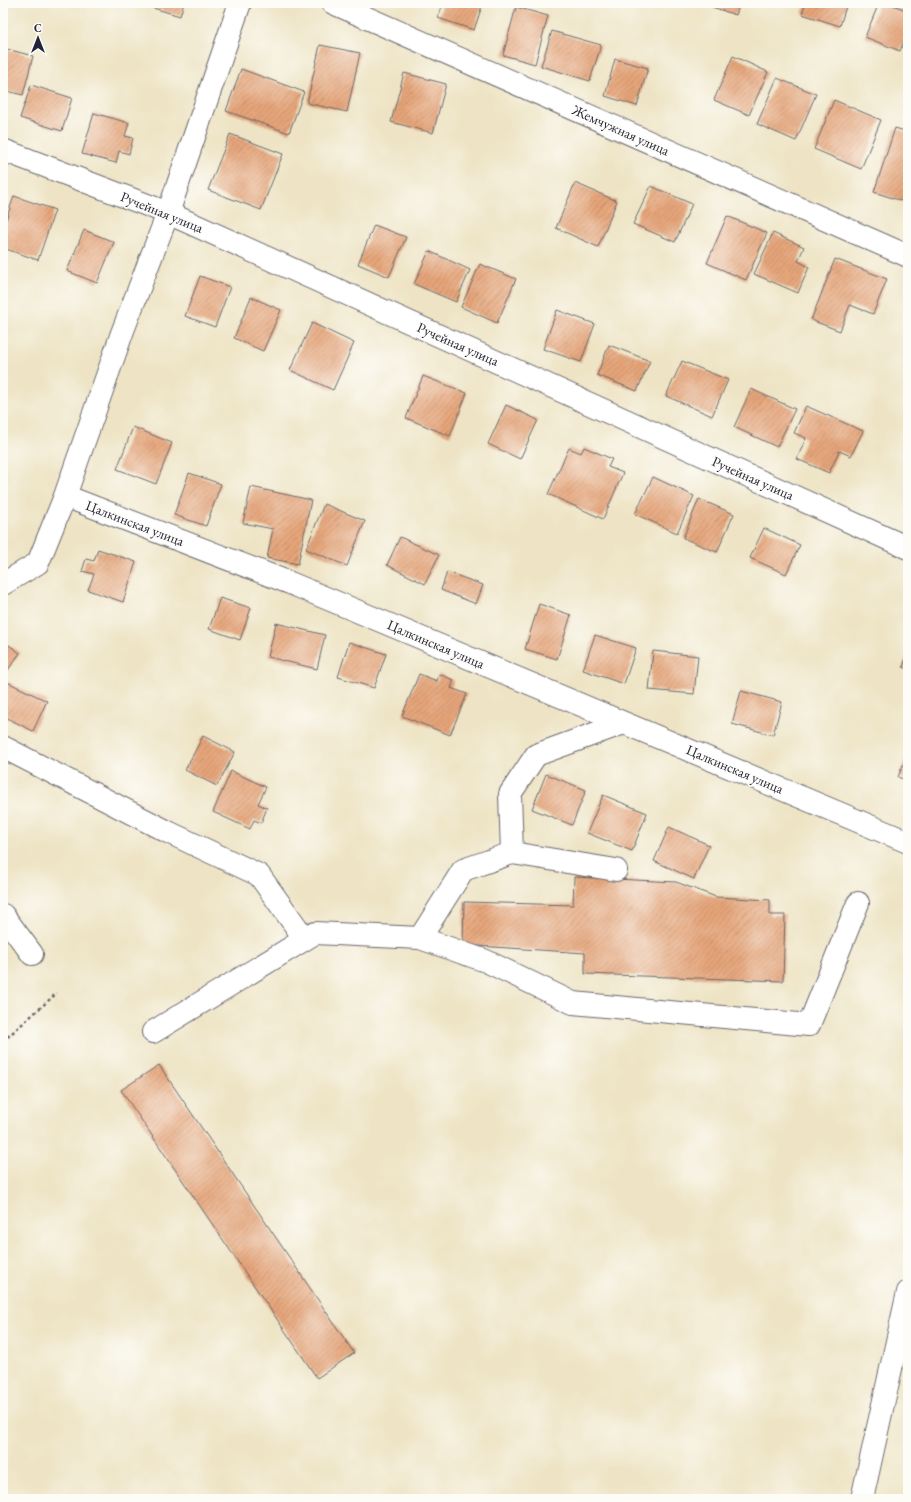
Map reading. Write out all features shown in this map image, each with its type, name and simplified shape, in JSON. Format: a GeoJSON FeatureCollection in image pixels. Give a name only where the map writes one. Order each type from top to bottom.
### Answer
{"type":"FeatureCollection","features":[{"type":"Feature","properties":{"kind":"street"},"geometry":{"type":"LineString","coordinates":[[3,584],[38,562],[65,496],[122,333],[168,213],[240,3]]}},
{"type":"Feature","properties":{"kind":"street","name":"Жемчужная улица"},"geometry":{"type":"LineString","coordinates":[[333,3],[908,256]]}},
{"type":"Feature","properties":{"kind":"street","name":"Ручейная улица"},"geometry":{"type":"LineString","coordinates":[[3,150],[168,213],[908,548]]}},
{"type":"Feature","properties":{"kind":"street","name":"Цалкинская улица"},"geometry":{"type":"LineString","coordinates":[[65,496],[290,583],[908,842]]}},
{"type":"Feature","properties":{"kind":"street"},"geometry":{"type":"LineString","coordinates":[[512,853],[510,794],[536,755],[624,723]]}},
{"type":"Feature","properties":{"kind":"street"},"geometry":{"type":"LineString","coordinates":[[3,747],[168,832],[259,875],[306,938]]}},
{"type":"Feature","properties":{"kind":"street"},"geometry":{"type":"LineString","coordinates":[[420,938],[463,870],[512,853],[616,870]]}},
{"type":"Feature","properties":{"kind":"street"},"geometry":{"type":"LineString","coordinates":[[153,1032],[315,933],[420,938],[486,961],[572,1003],[809,1025],[858,903]]}},
{"type":"Feature","properties":{"kind":"street"},"geometry":{"type":"LineString","coordinates":[[3,915],[32,954]]}},
{"type":"Feature","properties":{"kind":"street"},"geometry":{"type":"LineString","coordinates":[[862,1499],[905,1324],[908,1292]]}},
{"type":"Feature","properties":{"kind":"path"},"geometry":{"type":"LineString","coordinates":[[3,1041],[56,993]]}},
{"type":"Feature","properties":{"kind":"building"},"geometry":{"type":"Polygon","coordinates":[[[143,3],[184,3],[180,16],[143,5],[143,3]]]}},
{"type":"Feature","properties":{"kind":"building"},"geometry":{"type":"Polygon","coordinates":[[[443,3],[483,3],[474,30],[438,18],[443,3]]]}},
{"type":"Feature","properties":{"kind":"building"},"geometry":{"type":"Polygon","coordinates":[[[710,3],[740,3],[736,15],[709,6],[710,3]]]}},
{"type":"Feature","properties":{"kind":"building"},"geometry":{"type":"Polygon","coordinates":[[[806,3],[847,3],[840,26],[802,14],[806,3]]]}},
{"type":"Feature","properties":{"kind":"building"},"geometry":{"type":"Polygon","coordinates":[[[879,3],[888,3],[908,11],[908,31],[900,51],[865,37],[879,3]]]}},
{"type":"Feature","properties":{"kind":"building"},"geometry":{"type":"Polygon","coordinates":[[[516,7],[548,16],[535,64],[503,55],[516,7]]]}},
{"type":"Feature","properties":{"kind":"building"},"geometry":{"type":"Polygon","coordinates":[[[552,31],[601,45],[590,81],[541,66],[552,31]]]}},
{"type":"Feature","properties":{"kind":"building"},"geometry":{"type":"Polygon","coordinates":[[[320,45],[360,53],[347,112],[307,103],[320,45]]]}},
{"type":"Feature","properties":{"kind":"building"},"geometry":{"type":"Polygon","coordinates":[[[3,48],[33,56],[23,95],[3,90],[3,48]]]}},
{"type":"Feature","properties":{"kind":"building"},"geometry":{"type":"Polygon","coordinates":[[[733,56],[768,72],[749,115],[714,100],[733,56]]]}},
{"type":"Feature","properties":{"kind":"building"},"geometry":{"type":"Polygon","coordinates":[[[615,59],[648,68],[637,106],[605,96],[615,59]]]}},
{"type":"Feature","properties":{"kind":"building"},"geometry":{"type":"Polygon","coordinates":[[[241,69],[304,92],[289,133],[226,111],[241,69]]]}},
{"type":"Feature","properties":{"kind":"building"},"geometry":{"type":"Polygon","coordinates":[[[404,73],[446,84],[433,133],[391,122],[404,73]]]}},
{"type":"Feature","properties":{"kind":"building"},"geometry":{"type":"Polygon","coordinates":[[[777,78],[816,94],[796,141],[757,124],[777,78]]]}},
{"type":"Feature","properties":{"kind":"building"},"geometry":{"type":"Polygon","coordinates":[[[31,85],[72,98],[62,131],[20,118],[31,85]]]}},
{"type":"Feature","properties":{"kind":"building"},"geometry":{"type":"Polygon","coordinates":[[[834,100],[881,120],[861,169],[814,149],[834,100]]]}},
{"type":"Feature","properties":{"kind":"building"},"geometry":{"type":"Polygon","coordinates":[[[94,113],[129,123],[125,136],[133,138],[129,154],[119,151],[116,163],[82,154],[94,113]]]}},
{"type":"Feature","properties":{"kind":"building"},"geometry":{"type":"Polygon","coordinates":[[[895,128],[908,132],[908,203],[874,192],[895,128]]]}},
{"type":"Feature","properties":{"kind":"building"},"geometry":{"type":"Polygon","coordinates":[[[230,134],[283,154],[261,210],[208,190],[230,134]]]}},
{"type":"Feature","properties":{"kind":"building"},"geometry":{"type":"Polygon","coordinates":[[[575,183],[617,201],[598,247],[556,228],[575,183]]]}},
{"type":"Feature","properties":{"kind":"building"},"geometry":{"type":"Polygon","coordinates":[[[651,186],[692,204],[675,242],[633,224],[651,186]]]}},
{"type":"Feature","properties":{"kind":"building"},"geometry":{"type":"Polygon","coordinates":[[[14,196],[55,210],[38,260],[3,248],[3,229],[14,196]]]}},
{"type":"Feature","properties":{"kind":"building"},"geometry":{"type":"Polygon","coordinates":[[[727,216],[767,233],[746,280],[707,263],[727,216]]]}},
{"type":"Feature","properties":{"kind":"building"},"geometry":{"type":"Polygon","coordinates":[[[374,225],[406,237],[389,277],[358,264],[374,225]]]}},
{"type":"Feature","properties":{"kind":"building"},"geometry":{"type":"Polygon","coordinates":[[[84,230],[114,242],[97,283],[67,271],[84,230]]]}},
{"type":"Feature","properties":{"kind":"building"},"geometry":{"type":"Polygon","coordinates":[[[773,233],[804,247],[798,261],[809,267],[798,293],[754,274],[773,233]]]}},
{"type":"Feature","properties":{"kind":"building"},"geometry":{"type":"Polygon","coordinates":[[[429,251],[470,270],[456,302],[414,284],[429,251]]]}},
{"type":"Feature","properties":{"kind":"building"},"geometry":{"type":"Polygon","coordinates":[[[835,259],[887,279],[873,314],[850,305],[840,331],[811,320],[835,259]]]}},
{"type":"Feature","properties":{"kind":"building"},"geometry":{"type":"Polygon","coordinates":[[[480,264],[516,279],[497,323],[461,307],[480,264]]]}},
{"type":"Feature","properties":{"kind":"building"},"geometry":{"type":"Polygon","coordinates":[[[200,276],[230,287],[215,327],[185,316],[200,276]]]}},
{"type":"Feature","properties":{"kind":"building"},"geometry":{"type":"Polygon","coordinates":[[[251,297],[281,310],[263,351],[234,338],[251,297]]]}},
{"type":"Feature","properties":{"kind":"building"},"geometry":{"type":"Polygon","coordinates":[[[557,310],[595,324],[581,362],[543,349],[557,310]]]}},
{"type":"Feature","properties":{"kind":"building"},"geometry":{"type":"Polygon","coordinates":[[[312,323],[354,343],[333,390],[290,370],[312,323]]]}},
{"type":"Feature","properties":{"kind":"building"},"geometry":{"type":"Polygon","coordinates":[[[609,345],[650,361],[637,391],[597,375],[609,345]]]}},
{"type":"Feature","properties":{"kind":"building"},"geometry":{"type":"Polygon","coordinates":[[[682,361],[728,380],[712,416],[666,396],[682,361]]]}},
{"type":"Feature","properties":{"kind":"building"},"geometry":{"type":"Polygon","coordinates":[[[423,376],[467,393],[450,436],[406,418],[423,376]]]}},
{"type":"Feature","properties":{"kind":"building"},"geometry":{"type":"Polygon","coordinates":[[[751,389],[795,409],[777,447],[734,427],[751,389]]]}},
{"type":"Feature","properties":{"kind":"building"},"geometry":{"type":"Polygon","coordinates":[[[506,405],[538,420],[520,459],[488,444],[506,405]]]}},
{"type":"Feature","properties":{"kind":"building"},"geometry":{"type":"Polygon","coordinates":[[[806,406],[863,431],[851,456],[839,451],[829,473],[797,459],[806,438],[794,433],[806,406]]]}},
{"type":"Feature","properties":{"kind":"building"},"geometry":{"type":"Polygon","coordinates":[[[133,427],[172,443],[156,484],[117,469],[133,427]]]}},
{"type":"Feature","properties":{"kind":"building"},"geometry":{"type":"Polygon","coordinates":[[[584,447],[612,459],[608,467],[623,473],[603,519],[548,494],[569,448],[581,453],[584,447]]]}},
{"type":"Feature","properties":{"kind":"building"},"geometry":{"type":"Polygon","coordinates":[[[189,473],[221,484],[206,526],[174,515],[189,473]]]}},
{"type":"Feature","properties":{"kind":"building"},"geometry":{"type":"Polygon","coordinates":[[[653,477],[694,496],[677,533],[635,514],[653,477]]]}},
{"type":"Feature","properties":{"kind":"building"},"geometry":{"type":"Polygon","coordinates":[[[251,487],[311,500],[298,564],[267,558],[273,529],[243,523],[251,487]]]}},
{"type":"Feature","properties":{"kind":"building"},"geometry":{"type":"Polygon","coordinates":[[[699,499],[734,514],[717,552],[683,538],[699,499]]]}},
{"type":"Feature","properties":{"kind":"building"},"geometry":{"type":"Polygon","coordinates":[[[324,504],[365,521],[347,566],[306,549],[324,504]]]}},
{"type":"Feature","properties":{"kind":"building"},"geometry":{"type":"Polygon","coordinates":[[[764,528],[800,545],[786,574],[750,558],[764,528]]]}},
{"type":"Feature","properties":{"kind":"building"},"geometry":{"type":"Polygon","coordinates":[[[400,537],[439,555],[425,584],[387,565],[400,537]]]}},
{"type":"Feature","properties":{"kind":"building"},"geometry":{"type":"Polygon","coordinates":[[[98,549],[136,562],[123,602],[88,590],[94,574],[82,571],[86,559],[94,561],[98,549]]]}},
{"type":"Feature","properties":{"kind":"building"},"geometry":{"type":"Polygon","coordinates":[[[447,572],[483,585],[476,604],[441,590],[447,572]]]}},
{"type":"Feature","properties":{"kind":"building"},"geometry":{"type":"Polygon","coordinates":[[[220,598],[251,608],[240,640],[209,629],[220,598]]]}},
{"type":"Feature","properties":{"kind":"building"},"geometry":{"type":"Polygon","coordinates":[[[539,604],[571,615],[557,659],[525,649],[539,604]]]}},
{"type":"Feature","properties":{"kind":"building"},"geometry":{"type":"Polygon","coordinates":[[[276,623],[325,635],[317,669],[268,657],[276,623]]]}},
{"type":"Feature","properties":{"kind":"building"},"geometry":{"type":"Polygon","coordinates":[[[595,635],[636,648],[624,684],[583,670],[595,635]]]}},
{"type":"Feature","properties":{"kind":"building"},"geometry":{"type":"Polygon","coordinates":[[[3,641],[20,653],[5,674],[3,672],[3,641]]]}},
{"type":"Feature","properties":{"kind":"building"},"geometry":{"type":"Polygon","coordinates":[[[349,642],[386,654],[374,688],[338,677],[349,642]]]}},
{"type":"Feature","properties":{"kind":"building"},"geometry":{"type":"Polygon","coordinates":[[[653,651],[698,656],[694,694],[649,690],[653,651]]]}},
{"type":"Feature","properties":{"kind":"building"},"geometry":{"type":"Polygon","coordinates":[[[908,651],[908,669],[903,667],[908,651]]]}},
{"type":"Feature","properties":{"kind":"building"},"geometry":{"type":"Polygon","coordinates":[[[419,674],[437,681],[439,674],[454,680],[451,688],[467,694],[450,735],[402,716],[419,674]]]}},
{"type":"Feature","properties":{"kind":"building"},"geometry":{"type":"Polygon","coordinates":[[[3,680],[47,701],[33,731],[3,716],[3,680]]]}},
{"type":"Feature","properties":{"kind":"building"},"geometry":{"type":"Polygon","coordinates":[[[741,691],[782,702],[773,735],[732,724],[741,691]]]}},
{"type":"Feature","properties":{"kind":"building"},"geometry":{"type":"Polygon","coordinates":[[[203,736],[235,752],[217,786],[185,770],[203,736]]]}},
{"type":"Feature","properties":{"kind":"building"},"geometry":{"type":"Polygon","coordinates":[[[908,753],[908,781],[898,777],[908,753]]]}},
{"type":"Feature","properties":{"kind":"building"},"geometry":{"type":"Polygon","coordinates":[[[231,771],[266,787],[258,804],[267,808],[261,823],[254,820],[250,829],[213,812],[231,771]]]}},
{"type":"Feature","properties":{"kind":"building"},"geometry":{"type":"Polygon","coordinates":[[[546,774],[586,790],[572,825],[532,809],[546,774]]]}},
{"type":"Feature","properties":{"kind":"building"},"geometry":{"type":"Polygon","coordinates":[[[603,795],[647,813],[632,851],[587,833],[603,795]]]}},
{"type":"Feature","properties":{"kind":"building"},"geometry":{"type":"Polygon","coordinates":[[[669,827],[709,845],[694,879],[654,861],[669,827]]]}},
{"type":"Feature","properties":{"kind":"building"},"geometry":{"type":"Polygon","coordinates":[[[574,877],[676,882],[716,897],[770,900],[770,915],[785,915],[783,981],[585,974],[585,953],[463,945],[464,902],[573,905],[574,877]]]}},
{"type":"Feature","properties":{"kind":"building"},"geometry":{"type":"Polygon","coordinates":[[[159,1065],[354,1353],[317,1378],[121,1090],[159,1065]]]}}]}
